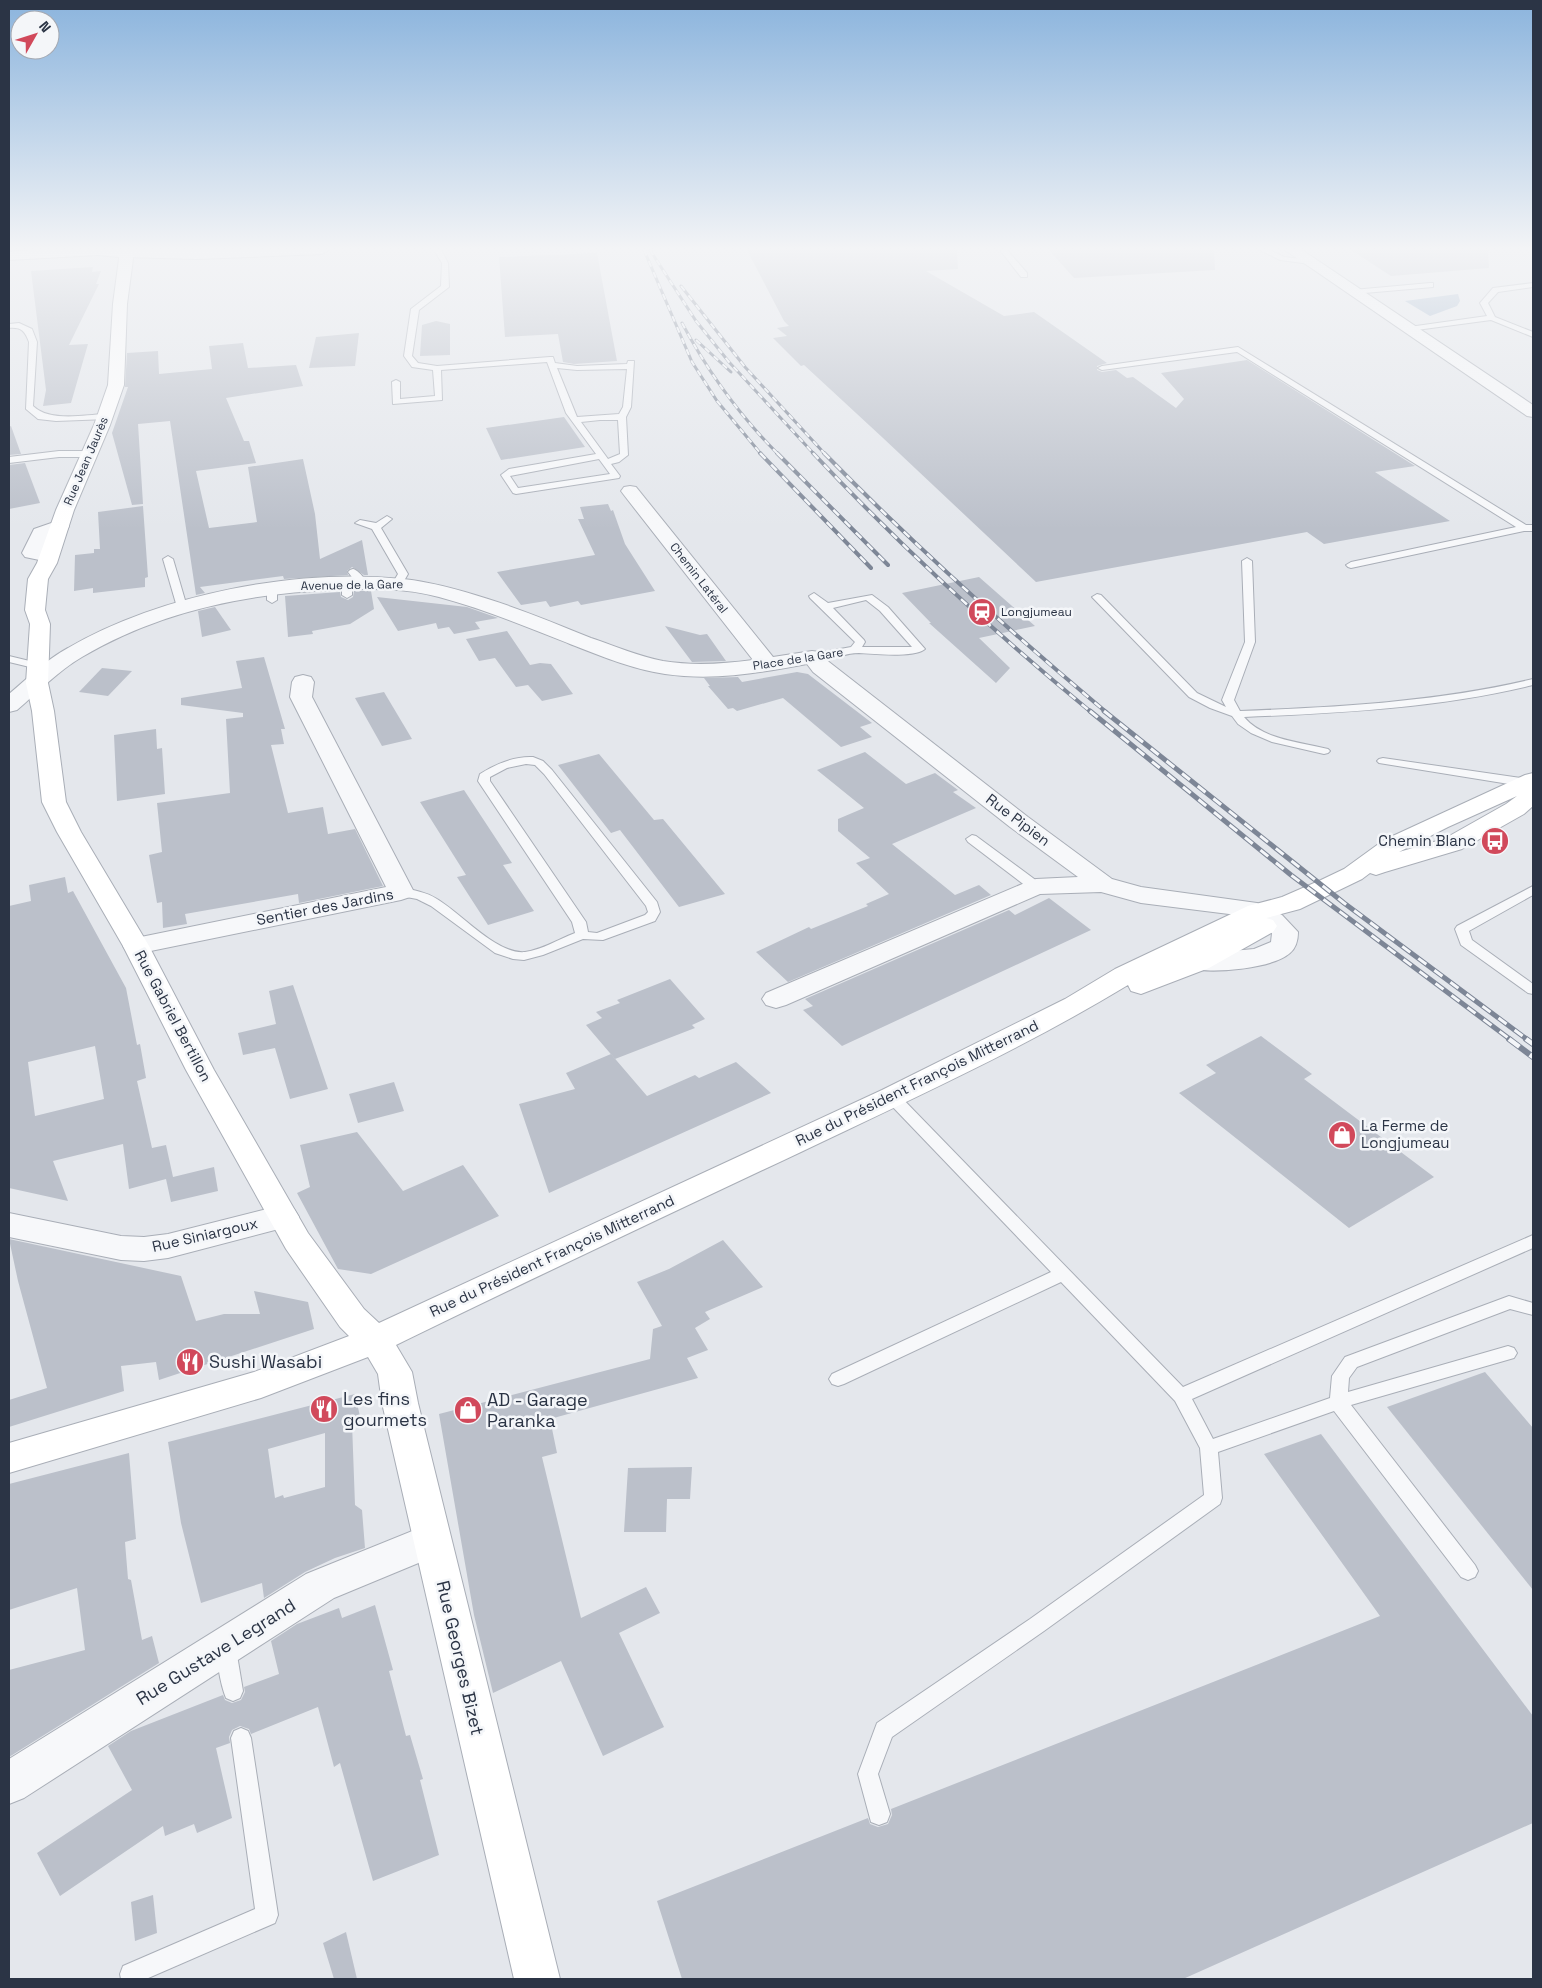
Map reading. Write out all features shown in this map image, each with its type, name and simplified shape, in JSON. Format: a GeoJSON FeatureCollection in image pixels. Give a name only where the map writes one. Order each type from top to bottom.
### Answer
{"type":"FeatureCollection","features":[{"type":"Feature","properties":{"kind":"main road","name":"Rue Jean Jaurès"},"geometry":{"type":"LineString","coordinates":[[60,526],[116,385],[118,343]]}},
{"type":"Feature","properties":{"kind":"main road"},"geometry":{"type":"LineString","coordinates":[[37,674],[40,624],[35,610],[38,579],[49,556]]}},
{"type":"Feature","properties":{"kind":"main road","name":"Rue Gabriel Bertillon"},"geometry":{"type":"LineString","coordinates":[[37,674],[54,802],[69,832],[136,946],[200,1070],[283,1217],[352,1318],[375,1340]]}},
{"type":"Feature","properties":{"kind":"main road","name":"Rue du Président François Mitterrand"},"geometry":{"type":"LineString","coordinates":[[9,1458],[134,1424],[261,1384],[375,1340],[892,1097],[1075,1005],[1139,986],[1190,955],[1352,874],[1453,844],[1515,809],[1532,786]]}},
{"type":"Feature","properties":{"kind":"main road","name":"Rue Georges Bizet"},"geometry":{"type":"LineString","coordinates":[[375,1340],[395,1372],[400,1403],[432,1540],[537,1979]]}},
{"type":"Feature","properties":{"kind":"street"},"geometry":{"type":"LineString","coordinates":[[1428,343],[1533,412]]}},
{"type":"Feature","properties":{"kind":"street","name":"Chemin Latéral"},"geometry":{"type":"LineString","coordinates":[[630,491],[768,665]]}},
{"type":"Feature","properties":{"kind":"street"},"geometry":{"type":"LineString","coordinates":[[49,556],[32,553],[41,533],[60,526]]}},
{"type":"Feature","properties":{"kind":"street","name":"Avenue de la Gare"},"geometry":{"type":"LineString","coordinates":[[9,705],[37,674],[54,667],[89,644],[125,627],[182,607],[229,596],[272,595],[352,583],[418,586],[476,601],[616,654],[655,666],[698,671],[741,669]]}},
{"type":"Feature","properties":{"kind":"street","name":"Place de la Gare"},"geometry":{"type":"LineString","coordinates":[[741,669],[812,657]]}},
{"type":"Feature","properties":{"kind":"street","name":"Rue Pipien"},"geometry":{"type":"LineString","coordinates":[[812,657],[821,667],[1012,816],[1103,884],[1141,895],[1282,908]]}},
{"type":"Feature","properties":{"kind":"street","name":"Sentier des Jardins"},"geometry":{"type":"LineString","coordinates":[[136,946],[401,892],[301,697],[303,682]]}},
{"type":"Feature","properties":{"kind":"street"},"geometry":{"type":"LineString","coordinates":[[776,999],[1036,887],[1103,884]]}},
{"type":"Feature","properties":{"kind":"street","name":"Rue Siniargoux"},"geometry":{"type":"LineString","coordinates":[[9,1225],[121,1248],[144,1249],[168,1246],[283,1217]]}},
{"type":"Feature","properties":{"kind":"street","name":"Rue Gustave Legrand"},"geometry":{"type":"LineString","coordinates":[[9,1782],[320,1586],[432,1540]]}},
{"type":"Feature","properties":{"kind":"lane"},"geometry":{"type":"LineString","coordinates":[[33,343],[29,406],[38,416],[104,418]]}},
{"type":"Feature","properties":{"kind":"lane"},"geometry":{"type":"LineString","coordinates":[[410,343],[408,356],[415,365],[437,368],[550,359],[552,365],[570,413],[604,459],[616,476],[516,491],[505,475],[509,472],[604,459],[616,460],[624,455],[622,417],[627,407],[631,364],[577,368],[552,365]]}},
{"type":"Feature","properties":{"kind":"lane"},"geometry":{"type":"LineString","coordinates":[[1102,368],[1238,349],[1528,528]]}},
{"type":"Feature","properties":{"kind":"lane"},"geometry":{"type":"LineString","coordinates":[[396,382],[396,402],[439,398],[437,368]]}},
{"type":"Feature","properties":{"kind":"lane"},"geometry":{"type":"LineString","coordinates":[[575,420],[622,417]]}},
{"type":"Feature","properties":{"kind":"lane"},"geometry":{"type":"LineString","coordinates":[[9,460],[60,454],[90,454]]}},
{"type":"Feature","properties":{"kind":"lane"},"geometry":{"type":"LineString","coordinates":[[360,523],[376,527],[382,525],[387,519]]}},
{"type":"Feature","properties":{"kind":"lane"},"geometry":{"type":"LineString","coordinates":[[376,527],[403,574],[397,584]]}},
{"type":"Feature","properties":{"kind":"lane"},"geometry":{"type":"LineString","coordinates":[[1351,565],[1528,528]]}},
{"type":"Feature","properties":{"kind":"lane"},"geometry":{"type":"LineString","coordinates":[[168,559],[182,607]]}},
{"type":"Feature","properties":{"kind":"lane"},"geometry":{"type":"LineString","coordinates":[[1247,561],[1250,642],[1228,700],[1242,722],[1255,731],[1276,740],[1324,751]]}},
{"type":"Feature","properties":{"kind":"lane"},"geometry":{"type":"LineString","coordinates":[[814,596],[826,606]]}},
{"type":"Feature","properties":{"kind":"lane","name":"Place de la Gare"},"geometry":{"type":"LineString","coordinates":[[812,657],[856,650],[904,651],[920,649],[884,609],[868,597],[826,606]]}},
{"type":"Feature","properties":{"kind":"lane"},"geometry":{"type":"LineString","coordinates":[[1097,597],[1193,695],[1214,706],[1236,714],[1313,711],[1434,700],[1499,691],[1533,682]]}},
{"type":"Feature","properties":{"kind":"lane","name":"Place de la Gare"},"geometry":{"type":"LineString","coordinates":[[826,606],[860,642],[856,650]]}},
{"type":"Feature","properties":{"kind":"lane"},"geometry":{"type":"LineString","coordinates":[[9,659],[37,674]]}},
{"type":"Feature","properties":{"kind":"lane"},"geometry":{"type":"LineString","coordinates":[[401,892],[423,896],[440,906],[499,950],[510,955],[524,956],[582,935],[598,937],[650,918],[654,912],[652,905],[540,764],[531,761],[518,762],[492,770],[484,776],[484,781],[580,922],[582,935]]}},
{"type":"Feature","properties":{"kind":"lane"},"geometry":{"type":"LineString","coordinates":[[1383,761],[1532,786]]}},
{"type":"Feature","properties":{"kind":"lane"},"geometry":{"type":"LineString","coordinates":[[972,839],[1036,887]]}},
{"type":"Feature","properties":{"kind":"lane"},"geometry":{"type":"LineString","coordinates":[[1533,890],[1462,929],[1466,942],[1533,990]]}},
{"type":"Feature","properties":{"kind":"lane"},"geometry":{"type":"LineString","coordinates":[[879,1814],[868,1774],[884,1730],[1037,1625],[1213,1498],[1209,1448],[1181,1396],[892,1097]]}},
{"type":"Feature","properties":{"kind":"lane"},"geometry":{"type":"LineString","coordinates":[[1181,1396],[1533,1241]]}},
{"type":"Feature","properties":{"kind":"lane"},"geometry":{"type":"LineString","coordinates":[[838,1379],[1063,1274]]}},
{"type":"Feature","properties":{"kind":"lane"},"geometry":{"type":"LineString","coordinates":[[1468,1571],[1338,1402],[1341,1376],[1352,1362],[1509,1302],[1533,1309]]}},
{"type":"Feature","properties":{"kind":"lane"},"geometry":{"type":"LineString","coordinates":[[1209,1448],[1338,1402],[1508,1353]]}},
{"type":"Feature","properties":{"kind":"lane"},"geometry":{"type":"LineString","coordinates":[[225,1646],[233,1691]]}},
{"type":"Feature","properties":{"kind":"lane"},"geometry":{"type":"LineString","coordinates":[[132,1979],[132,1974],[267,1915],[240,1738]]}},
{"type":"Feature","properties":{"kind":"building"},"geometry":{"type":"Polygon","coordinates":[[[40,343],[88,344],[71,403],[43,406],[46,390],[40,343]]]}},
{"type":"Feature","properties":{"kind":"building"},"geometry":{"type":"Polygon","coordinates":[[[243,343],[248,368],[296,365],[303,386],[226,398],[244,441],[249,441],[256,463],[196,471],[209,528],[257,522],[248,467],[303,459],[315,514],[320,559],[362,540],[368,575],[364,575],[352,567],[347,571],[348,575],[284,579],[283,576],[200,587],[205,593],[196,595],[170,421],[138,424],[143,504],[132,505],[112,433],[128,387],[125,387],[127,353],[158,351],[159,374],[212,369],[209,346],[243,343]]]}},
{"type":"Feature","properties":{"kind":"building"},"geometry":{"type":"Polygon","coordinates":[[[315,343],[358,343],[355,366],[309,368],[315,343]]]}},
{"type":"Feature","properties":{"kind":"building"},"geometry":{"type":"Polygon","coordinates":[[[421,343],[450,343],[450,355],[420,356],[421,343]]]}},
{"type":"Feature","properties":{"kind":"building"},"geometry":{"type":"Polygon","coordinates":[[[560,343],[614,343],[617,361],[574,364],[563,362],[560,343]]]}},
{"type":"Feature","properties":{"kind":"building"},"geometry":{"type":"Polygon","coordinates":[[[778,343],[1078,343],[1107,363],[1097,366],[1097,370],[1102,372],[1116,370],[1127,378],[1133,377],[1176,408],[1184,399],[1161,373],[1247,360],[1415,466],[1375,472],[1450,521],[1324,544],[1307,532],[1036,582],[804,365],[801,366],[778,343]]]}},
{"type":"Feature","properties":{"kind":"building"},"geometry":{"type":"Polygon","coordinates":[[[564,417],[585,447],[501,460],[486,428],[564,417]]]}},
{"type":"Feature","properties":{"kind":"building"},"geometry":{"type":"Polygon","coordinates":[[[11,426],[21,454],[9,455],[9,427],[11,426]]]}},
{"type":"Feature","properties":{"kind":"building"},"geometry":{"type":"Polygon","coordinates":[[[25,463],[40,503],[9,509],[9,465],[25,463]]]}},
{"type":"Feature","properties":{"kind":"building"},"geometry":{"type":"Polygon","coordinates":[[[608,504],[611,511],[613,510],[625,544],[655,591],[581,605],[578,601],[550,607],[546,601],[521,605],[497,572],[595,555],[578,519],[584,519],[580,507],[608,504]]]}},
{"type":"Feature","properties":{"kind":"building"},"geometry":{"type":"Polygon","coordinates":[[[143,506],[148,577],[145,578],[145,587],[93,593],[93,588],[74,591],[75,555],[94,553],[94,549],[100,549],[98,512],[143,506]]]}},
{"type":"Feature","properties":{"kind":"building"},"geometry":{"type":"Polygon","coordinates":[[[979,577],[1035,626],[979,638],[1010,668],[996,683],[929,623],[931,623],[902,593],[979,577]]]}},
{"type":"Feature","properties":{"kind":"building"},"geometry":{"type":"Polygon","coordinates":[[[354,591],[371,591],[374,609],[350,624],[312,631],[313,634],[288,637],[285,596],[340,592],[341,597],[348,600],[353,597],[354,591]]]}},
{"type":"Feature","properties":{"kind":"building"},"geometry":{"type":"Polygon","coordinates":[[[377,597],[467,607],[498,618],[475,622],[480,629],[454,634],[449,627],[438,629],[436,623],[398,631],[377,597]]]}},
{"type":"Feature","properties":{"kind":"building"},"geometry":{"type":"Polygon","coordinates":[[[215,607],[231,630],[202,637],[198,611],[215,607]]]}},
{"type":"Feature","properties":{"kind":"building"},"geometry":{"type":"Polygon","coordinates":[[[665,626],[700,635],[707,634],[726,661],[692,662],[665,626]]]}},
{"type":"Feature","properties":{"kind":"building"},"geometry":{"type":"Polygon","coordinates":[[[507,631],[530,665],[540,663],[551,664],[573,694],[542,701],[528,685],[516,687],[495,658],[479,661],[466,639],[507,631]]]}},
{"type":"Feature","properties":{"kind":"building"},"geometry":{"type":"Polygon","coordinates":[[[264,657],[285,729],[281,729],[284,744],[271,745],[288,813],[323,807],[328,834],[355,829],[383,886],[299,903],[298,894],[185,914],[187,924],[163,928],[162,902],[157,903],[149,855],[162,852],[157,803],[230,793],[226,719],[243,717],[243,713],[181,705],[181,698],[242,688],[236,661],[264,657]]]}},
{"type":"Feature","properties":{"kind":"building"},"geometry":{"type":"Polygon","coordinates":[[[102,668],[132,671],[108,696],[79,692],[102,668]]]}},
{"type":"Feature","properties":{"kind":"building"},"geometry":{"type":"Polygon","coordinates":[[[797,672],[808,674],[872,723],[860,727],[872,737],[841,747],[783,698],[737,711],[733,708],[728,709],[708,686],[710,686],[704,678],[738,677],[742,682],[797,672]]]}},
{"type":"Feature","properties":{"kind":"building"},"geometry":{"type":"Polygon","coordinates":[[[384,692],[412,739],[382,746],[355,698],[384,692]]]}},
{"type":"Feature","properties":{"kind":"building"},"geometry":{"type":"Polygon","coordinates":[[[156,729],[157,749],[162,748],[165,794],[117,801],[114,735],[156,729]]]}},
{"type":"Feature","properties":{"kind":"building"},"geometry":{"type":"Polygon","coordinates":[[[865,752],[906,784],[935,773],[958,790],[953,792],[976,808],[892,844],[955,895],[979,885],[991,895],[788,982],[756,952],[809,927],[811,929],[868,906],[866,904],[889,894],[856,863],[870,858],[838,831],[838,819],[864,808],[817,770],[865,752]]]}},
{"type":"Feature","properties":{"kind":"building"},"geometry":{"type":"Polygon","coordinates":[[[599,754],[654,820],[663,819],[725,894],[679,907],[620,830],[611,833],[558,765],[599,754]]]}},
{"type":"Feature","properties":{"kind":"building"},"geometry":{"type":"Polygon","coordinates":[[[464,790],[512,863],[503,865],[534,911],[488,925],[457,877],[466,875],[420,802],[464,790]]]}},
{"type":"Feature","properties":{"kind":"building"},"geometry":{"type":"Polygon","coordinates":[[[65,877],[68,893],[73,891],[126,988],[137,1045],[140,1044],[146,1078],[137,1081],[152,1148],[166,1145],[173,1177],[214,1167],[218,1191],[171,1202],[166,1179],[129,1189],[123,1144],[53,1161],[68,1201],[9,1188],[9,906],[31,901],[29,885],[65,877]],[[95,1046],[28,1062],[35,1116],[104,1099],[95,1046]]]}},
{"type":"Feature","properties":{"kind":"building"},"geometry":{"type":"Polygon","coordinates":[[[1049,898],[1091,930],[842,1046],[803,1010],[813,1006],[805,999],[1009,910],[1015,915],[1049,898]]]}},
{"type":"Feature","properties":{"kind":"building"},"geometry":{"type":"Polygon","coordinates":[[[670,979],[705,1019],[692,1025],[695,1028],[615,1059],[586,1025],[602,1018],[596,1012],[620,1003],[617,1000],[670,979]]]}},
{"type":"Feature","properties":{"kind":"building"},"geometry":{"type":"Polygon","coordinates":[[[293,985],[328,1089],[290,1099],[275,1048],[243,1055],[238,1033],[276,1024],[269,991],[293,985]]]}},
{"type":"Feature","properties":{"kind":"building"},"geometry":{"type":"Polygon","coordinates":[[[1261,1036],[1312,1074],[1304,1079],[1434,1177],[1349,1228],[1179,1093],[1216,1073],[1206,1065],[1261,1036]]]}},
{"type":"Feature","properties":{"kind":"building"},"geometry":{"type":"Polygon","coordinates":[[[611,1054],[647,1096],[695,1075],[699,1078],[736,1062],[771,1093],[549,1193],[519,1104],[575,1089],[566,1073],[611,1054]]]}},
{"type":"Feature","properties":{"kind":"building"},"geometry":{"type":"Polygon","coordinates":[[[394,1082],[404,1111],[358,1123],[349,1094],[394,1082]]]}},
{"type":"Feature","properties":{"kind":"building"},"geometry":{"type":"Polygon","coordinates":[[[357,1132],[403,1191],[463,1165],[499,1216],[371,1274],[338,1269],[297,1193],[310,1187],[300,1145],[357,1132]]]}},
{"type":"Feature","properties":{"kind":"building"},"geometry":{"type":"Polygon","coordinates":[[[9,1239],[181,1276],[196,1321],[224,1314],[260,1314],[254,1291],[308,1302],[314,1329],[159,1380],[156,1362],[121,1366],[124,1391],[9,1427],[9,1400],[47,1388],[18,1281],[9,1239]]]}},
{"type":"Feature","properties":{"kind":"building"},"geometry":{"type":"Polygon","coordinates":[[[723,1240],[763,1287],[705,1312],[710,1319],[695,1328],[708,1350],[687,1358],[698,1378],[550,1419],[557,1453],[542,1457],[581,1618],[646,1587],[660,1613],[619,1633],[664,1727],[603,1756],[561,1661],[493,1693],[474,1615],[439,1414],[650,1359],[653,1329],[662,1326],[637,1282],[669,1269],[723,1240]]]}},
{"type":"Feature","properties":{"kind":"building"},"geometry":{"type":"Polygon","coordinates":[[[1485,1372],[1533,1428],[1533,1590],[1387,1407],[1485,1372]]]}},
{"type":"Feature","properties":{"kind":"building"},"geometry":{"type":"Polygon","coordinates":[[[355,1394],[361,1421],[352,1423],[355,1505],[362,1510],[365,1548],[335,1558],[305,1572],[264,1598],[262,1583],[201,1603],[181,1523],[168,1442],[355,1394]],[[325,1433],[268,1449],[275,1498],[283,1495],[284,1498],[325,1487],[325,1433]]]}},
{"type":"Feature","properties":{"kind":"building"},"geometry":{"type":"Polygon","coordinates":[[[1321,1434],[1533,1716],[1533,1823],[1183,1979],[682,1979],[657,1901],[868,1818],[870,1824],[878,1827],[888,1824],[892,1815],[891,1809],[1380,1616],[1264,1454],[1321,1434]]]}},
{"type":"Feature","properties":{"kind":"building"},"geometry":{"type":"Polygon","coordinates":[[[129,1453],[136,1539],[125,1542],[128,1579],[131,1580],[142,1640],[152,1636],[159,1663],[9,1757],[9,1670],[85,1650],[77,1588],[9,1610],[9,1484],[129,1453]]]}},
{"type":"Feature","properties":{"kind":"building"},"geometry":{"type":"Polygon","coordinates":[[[692,1467],[690,1499],[667,1499],[666,1532],[624,1532],[628,1468],[692,1467]]]}},
{"type":"Feature","properties":{"kind":"building"},"geometry":{"type":"Polygon","coordinates":[[[375,1605],[393,1670],[389,1671],[406,1736],[410,1735],[423,1779],[420,1780],[439,1855],[373,1881],[340,1763],[334,1767],[318,1707],[251,1734],[249,1729],[240,1726],[232,1730],[229,1737],[230,1743],[216,1748],[232,1818],[197,1833],[194,1824],[165,1836],[163,1826],[60,1896],[37,1853],[132,1790],[108,1746],[131,1731],[223,1695],[225,1700],[232,1703],[241,1700],[245,1692],[244,1687],[279,1674],[271,1641],[297,1624],[339,1608],[342,1618],[375,1605]]]}},
{"type":"Feature","properties":{"kind":"building"},"geometry":{"type":"Polygon","coordinates":[[[153,1895],[157,1933],[135,1941],[131,1902],[153,1895]]]}},
{"type":"Feature","properties":{"kind":"building"},"geometry":{"type":"Polygon","coordinates":[[[346,1932],[357,1979],[334,1979],[323,1943],[346,1932]]]}},
{"type":"Feature","properties":{"kind":"railway"},"geometry":{"type":"LineString","coordinates":[[684,343],[692,362],[717,401],[761,454]]}},
{"type":"Feature","properties":{"kind":"railway"},"geometry":{"type":"LineString","coordinates":[[693,343],[702,359],[737,408],[778,454]]}},
{"type":"Feature","properties":{"kind":"railway"},"geometry":{"type":"LineString","coordinates":[[699,343],[731,372]]}},
{"type":"Feature","properties":{"kind":"railway"},"geometry":{"type":"LineString","coordinates":[[714,343],[814,454]]}},
{"type":"Feature","properties":{"kind":"railway"},"geometry":{"type":"LineString","coordinates":[[726,343],[745,367],[825,454]]}},
{"type":"Feature","properties":{"kind":"railway"},"geometry":{"type":"LineString","coordinates":[[760,453],[871,568]]}},
{"type":"Feature","properties":{"kind":"railway"},"geometry":{"type":"LineString","coordinates":[[777,453],[888,565]]}},
{"type":"Feature","properties":{"kind":"railway"},"geometry":{"type":"LineString","coordinates":[[813,453],[879,521],[948,587],[1091,712]]}},
{"type":"Feature","properties":{"kind":"railway"},"geometry":{"type":"LineString","coordinates":[[825,454],[962,586],[1106,712]]}},
{"type":"Feature","properties":{"kind":"railway"},"geometry":{"type":"LineString","coordinates":[[1090,711],[1291,875],[1511,1040]]}},
{"type":"Feature","properties":{"kind":"railway"},"geometry":{"type":"LineString","coordinates":[[1104,711],[1344,903],[1528,1040]]}},
{"type":"Feature","properties":{"kind":"railway"},"geometry":{"type":"LineString","coordinates":[[1509,1039],[1533,1057]]}},
{"type":"Feature","properties":{"kind":"railway"},"geometry":{"type":"LineString","coordinates":[[1526,1039],[1533,1044]]}},
{"type":"Feature","properties":{"kind":"place","name":"Longjumeau"},"geometry":{"type":"Point","coordinates":[982,612]}},
{"type":"Feature","properties":{"kind":"place","name":"Chemin Blanc"},"geometry":{"type":"Point","coordinates":[1495,841]}},
{"type":"Feature","properties":{"kind":"place","name":"La Ferme de Longjumeau"},"geometry":{"type":"Point","coordinates":[1342,1135]}},
{"type":"Feature","properties":{"kind":"place","name":"Sushi Wasabi"},"geometry":{"type":"Point","coordinates":[190,1362]}},
{"type":"Feature","properties":{"kind":"place","name":"Les fins gourmets"},"geometry":{"type":"Point","coordinates":[324,1409]}},
{"type":"Feature","properties":{"kind":"place","name":"AD - Garage Paranka"},"geometry":{"type":"Point","coordinates":[468,1410]}}]}
